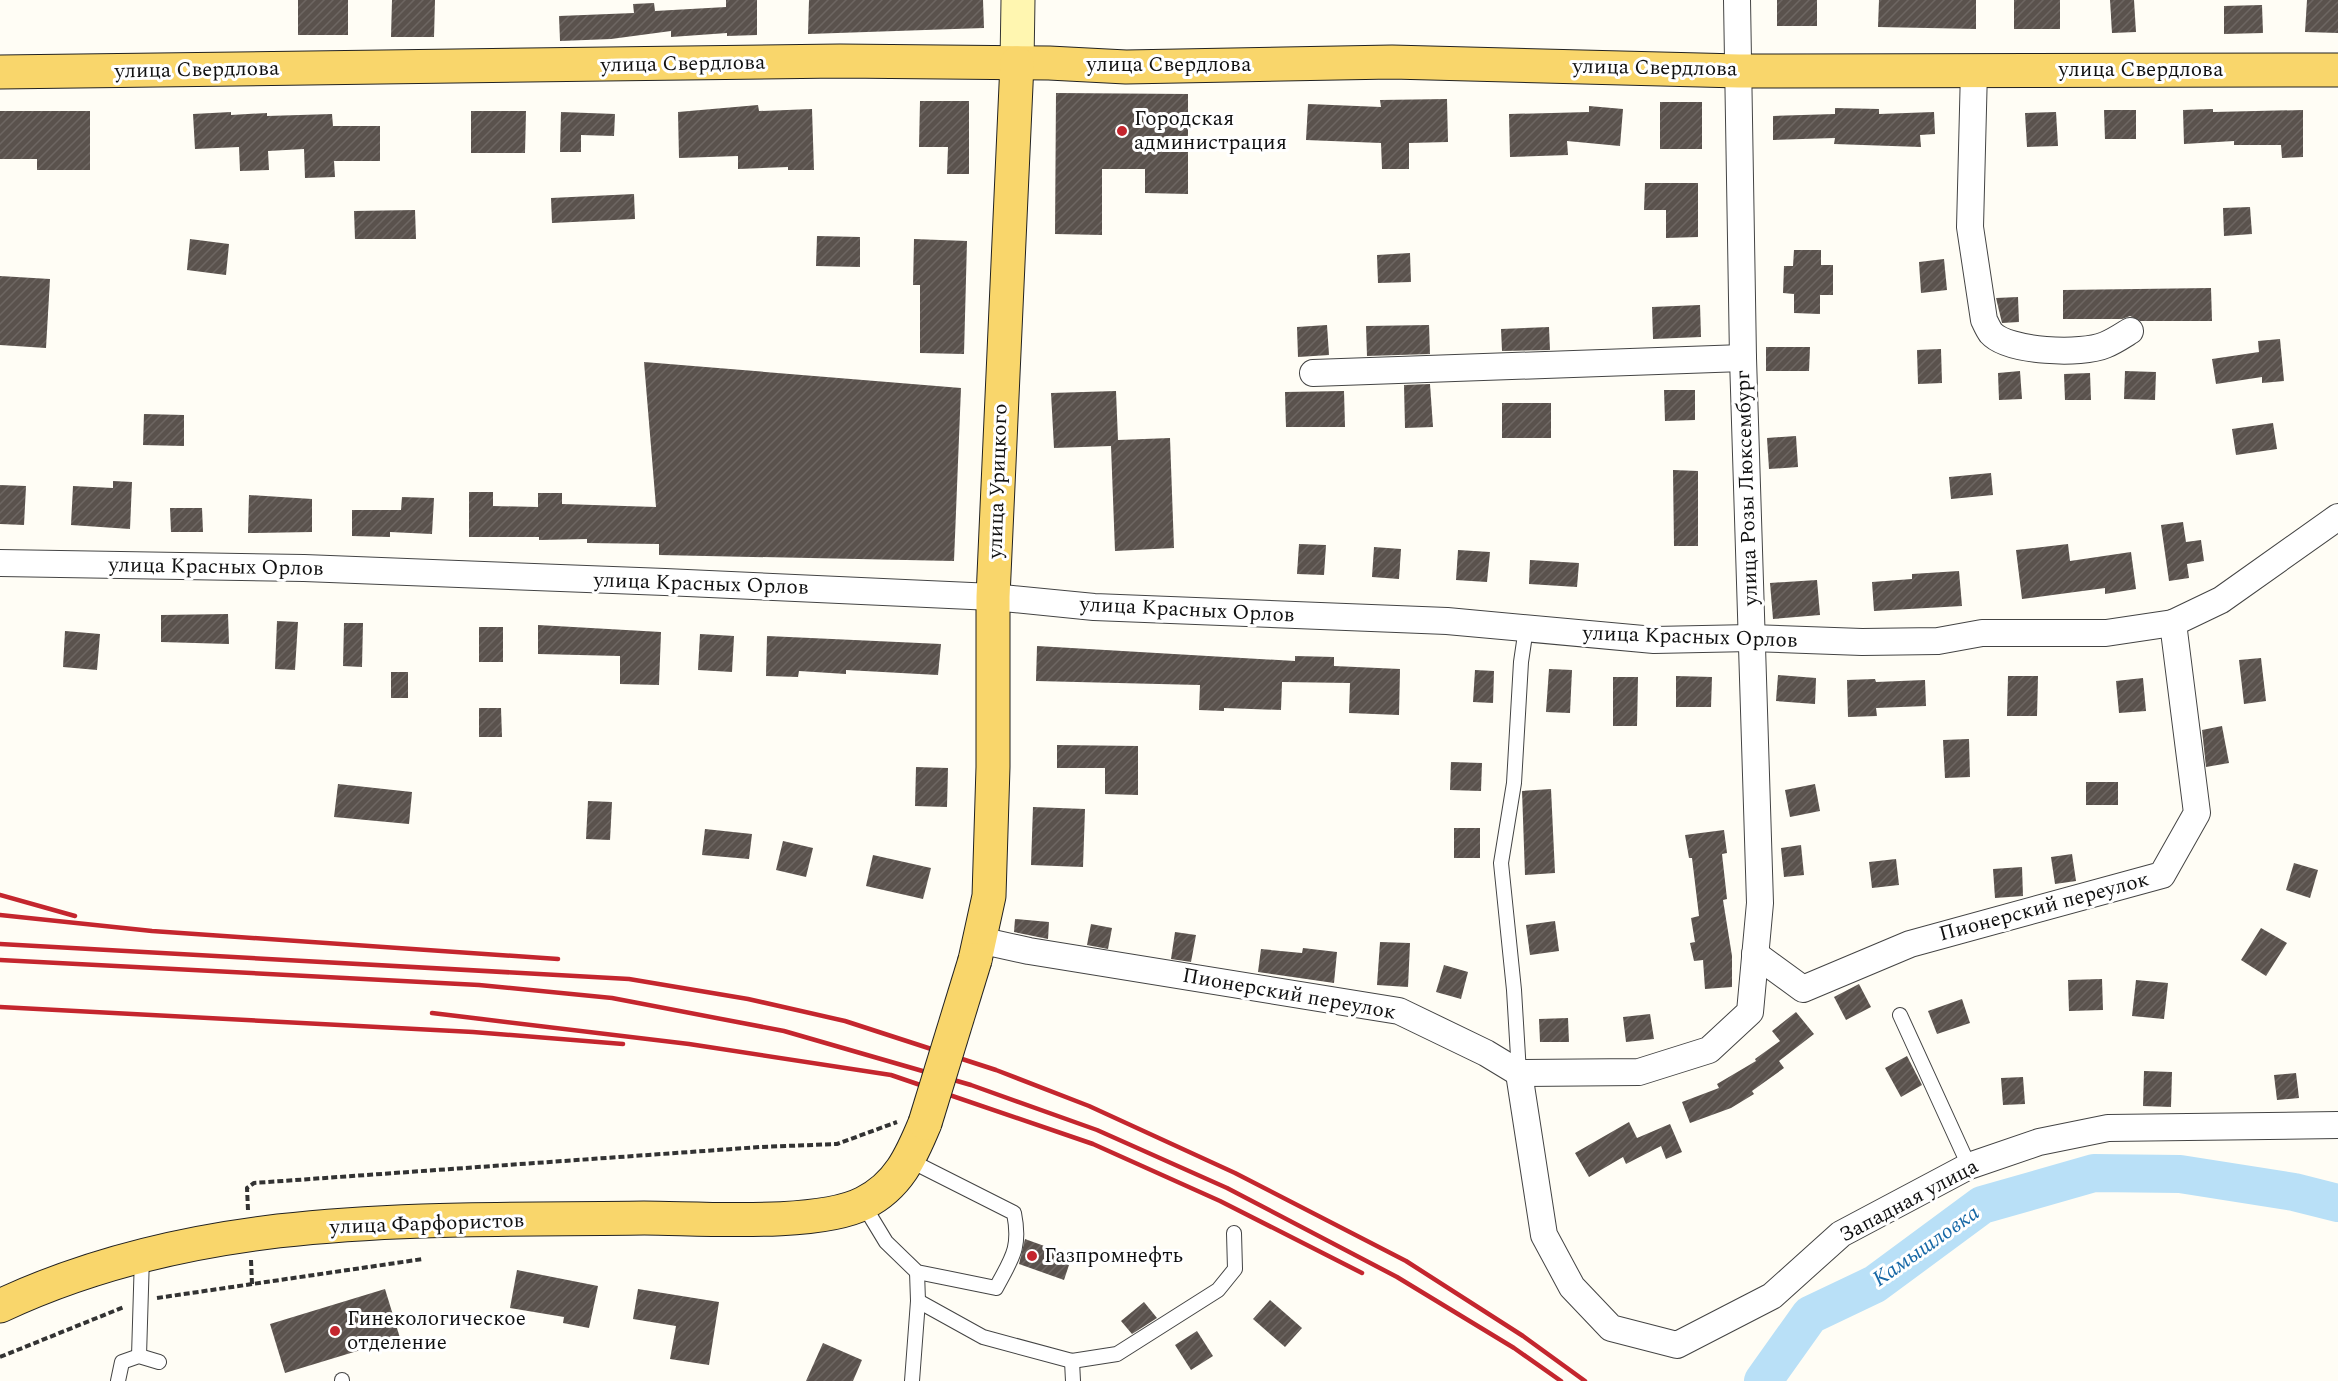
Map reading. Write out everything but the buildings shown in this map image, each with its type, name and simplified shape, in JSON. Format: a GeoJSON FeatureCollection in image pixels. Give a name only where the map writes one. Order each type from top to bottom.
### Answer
{"type":"FeatureCollection","features":[{"type":"Feature","properties":{"kind":"main road","name":"улица Урицкого"},"geometry":{"type":"LineString","coordinates":[[925,1123],[977,950],[989,896],[993,767],[993,597],[1018,0]]}},
{"type":"Feature","properties":{"kind":"main road","name":"улица Свердлова"},"geometry":{"type":"LineString","coordinates":[[0,72],[840,61],[1126,67],[1392,62],[1739,71],[2338,70]]}},
{"type":"Feature","properties":{"kind":"main road"},"geometry":{"type":"LineString","coordinates":[[863,1204],[897,1179],[909,1160],[925,1123]]}},
{"type":"Feature","properties":{"kind":"main road","name":"улица Фарфористов"},"geometry":{"type":"LineString","coordinates":[[0,1306],[41,1286],[142,1253],[249,1233],[404,1221],[807,1216],[837,1212],[863,1204]]}},
{"type":"Feature","properties":{"kind":"street","name":"улица Розы Люксембург"},"geometry":{"type":"LineString","coordinates":[[1519,1073],[1639,1072],[1709,1050],[1750,1011],[1760,903],[1743,358],[1737,0]]}},
{"type":"Feature","properties":{"kind":"street"},"geometry":{"type":"LineString","coordinates":[[1974,70],[1970,227],[1984,320],[1991,334],[2043,351],[2080,351],[2104,346],[2130,331]]}},
{"type":"Feature","properties":{"kind":"street"},"geometry":{"type":"LineString","coordinates":[[1313,373],[1743,358]]}},
{"type":"Feature","properties":{"kind":"street","name":"улица Красных Орлов"},"geometry":{"type":"LineString","coordinates":[[0,563],[304,568],[993,597],[1094,607],[1447,621],[1654,640],[1751,638],[1938,641],[1982,633],[2106,633],[2173,623],[2221,600],[2338,517]]}},
{"type":"Feature","properties":{"kind":"street","name":"Пионерский переулок"},"geometry":{"type":"LineString","coordinates":[[1755,954],[1803,988],[1910,944],[2163,875],[2197,813],[2173,623]]}},
{"type":"Feature","properties":{"kind":"street","name":"Пионерский переулок"},"geometry":{"type":"LineString","coordinates":[[977,950],[1029,951],[1399,1011],[1486,1053],[1519,1073]]}},
{"type":"Feature","properties":{"kind":"street","name":"Западная улица"},"geometry":{"type":"LineString","coordinates":[[1519,1073],[1544,1235],[1572,1287],[1611,1328],[1677,1345],[1772,1296],[1841,1234],[1969,1166],[2039,1142],[2108,1128],[2338,1125]]}},
{"type":"Feature","properties":{"kind":"lane"},"geometry":{"type":"LineString","coordinates":[[1519,1073],[1502,863],[1514,783],[1521,662],[1526,628]]}},
{"type":"Feature","properties":{"kind":"lane"},"geometry":{"type":"LineString","coordinates":[[1900,1015],[1969,1166]]}},
{"type":"Feature","properties":{"kind":"lane"},"geometry":{"type":"LineString","coordinates":[[863,1204],[886,1242],[916,1272],[996,1288],[1012,1257],[1019,1237],[1014,1213],[909,1160]]}},
{"type":"Feature","properties":{"kind":"lane"},"geometry":{"type":"LineString","coordinates":[[918,1301],[983,1337],[1072,1361],[1117,1354],[1218,1290],[1235,1269],[1234,1233]]}},
{"type":"Feature","properties":{"kind":"lane"},"geometry":{"type":"LineString","coordinates":[[139,1356],[142,1253]]}},
{"type":"Feature","properties":{"kind":"lane"},"geometry":{"type":"LineString","coordinates":[[912,1381],[918,1301],[916,1272]]}},
{"type":"Feature","properties":{"kind":"lane"},"geometry":{"type":"LineString","coordinates":[[118,1381],[122,1362],[139,1356],[159,1362]]}},
{"type":"Feature","properties":{"kind":"lane"},"geometry":{"type":"LineString","coordinates":[[1072,1361],[1073,1381]]}},
{"type":"Feature","properties":{"kind":"path"},"geometry":{"type":"LineString","coordinates":[[252,1284],[247,1188],[254,1183],[760,1147],[837,1144],[895,1122],[925,1123]]}},
{"type":"Feature","properties":{"kind":"path"},"geometry":{"type":"LineString","coordinates":[[0,1357],[141,1300],[423,1259]]}},
{"type":"Feature","properties":{"kind":"waterway","name":"Камышловка"},"geometry":{"type":"LineString","coordinates":[[1763,1381],[1810,1315],[1875,1284],[1982,1205],[2094,1173],[2180,1174],[2294,1192],[2338,1203]]}},
{"type":"Feature","properties":{"kind":"railway"},"geometry":{"type":"LineString","coordinates":[[0,895],[75,916]]}},
{"type":"Feature","properties":{"kind":"railway"},"geometry":{"type":"LineString","coordinates":[[0,915],[152,931],[558,959]]}},
{"type":"Feature","properties":{"kind":"railway"},"geometry":{"type":"LineString","coordinates":[[0,944],[629,979],[748,999],[845,1021],[996,1070],[1089,1106],[1235,1173],[1406,1261],[1523,1336],[1585,1381]]}},
{"type":"Feature","properties":{"kind":"railway"},"geometry":{"type":"LineString","coordinates":[[0,960],[479,985],[612,998],[784,1031],[971,1085],[1097,1130],[1227,1188],[1397,1277],[1514,1348],[1561,1381]]}},
{"type":"Feature","properties":{"kind":"railway"},"geometry":{"type":"LineString","coordinates":[[0,1007],[473,1032],[623,1044]]}},
{"type":"Feature","properties":{"kind":"railway"},"geometry":{"type":"LineString","coordinates":[[432,1013],[689,1044],[891,1075],[1093,1144],[1220,1201],[1362,1273]]}},
{"type":"Feature","properties":{"kind":"place","name":"Городская администрация"},"geometry":{"type":"Point","coordinates":[1122,131]}},
{"type":"Feature","properties":{"kind":"place","name":"Газпромнефть"},"geometry":{"type":"Point","coordinates":[1032,1256]}},
{"type":"Feature","properties":{"kind":"place","name":"Гинекологическое отделение"},"geometry":{"type":"Point","coordinates":[335,1331]}}]}
